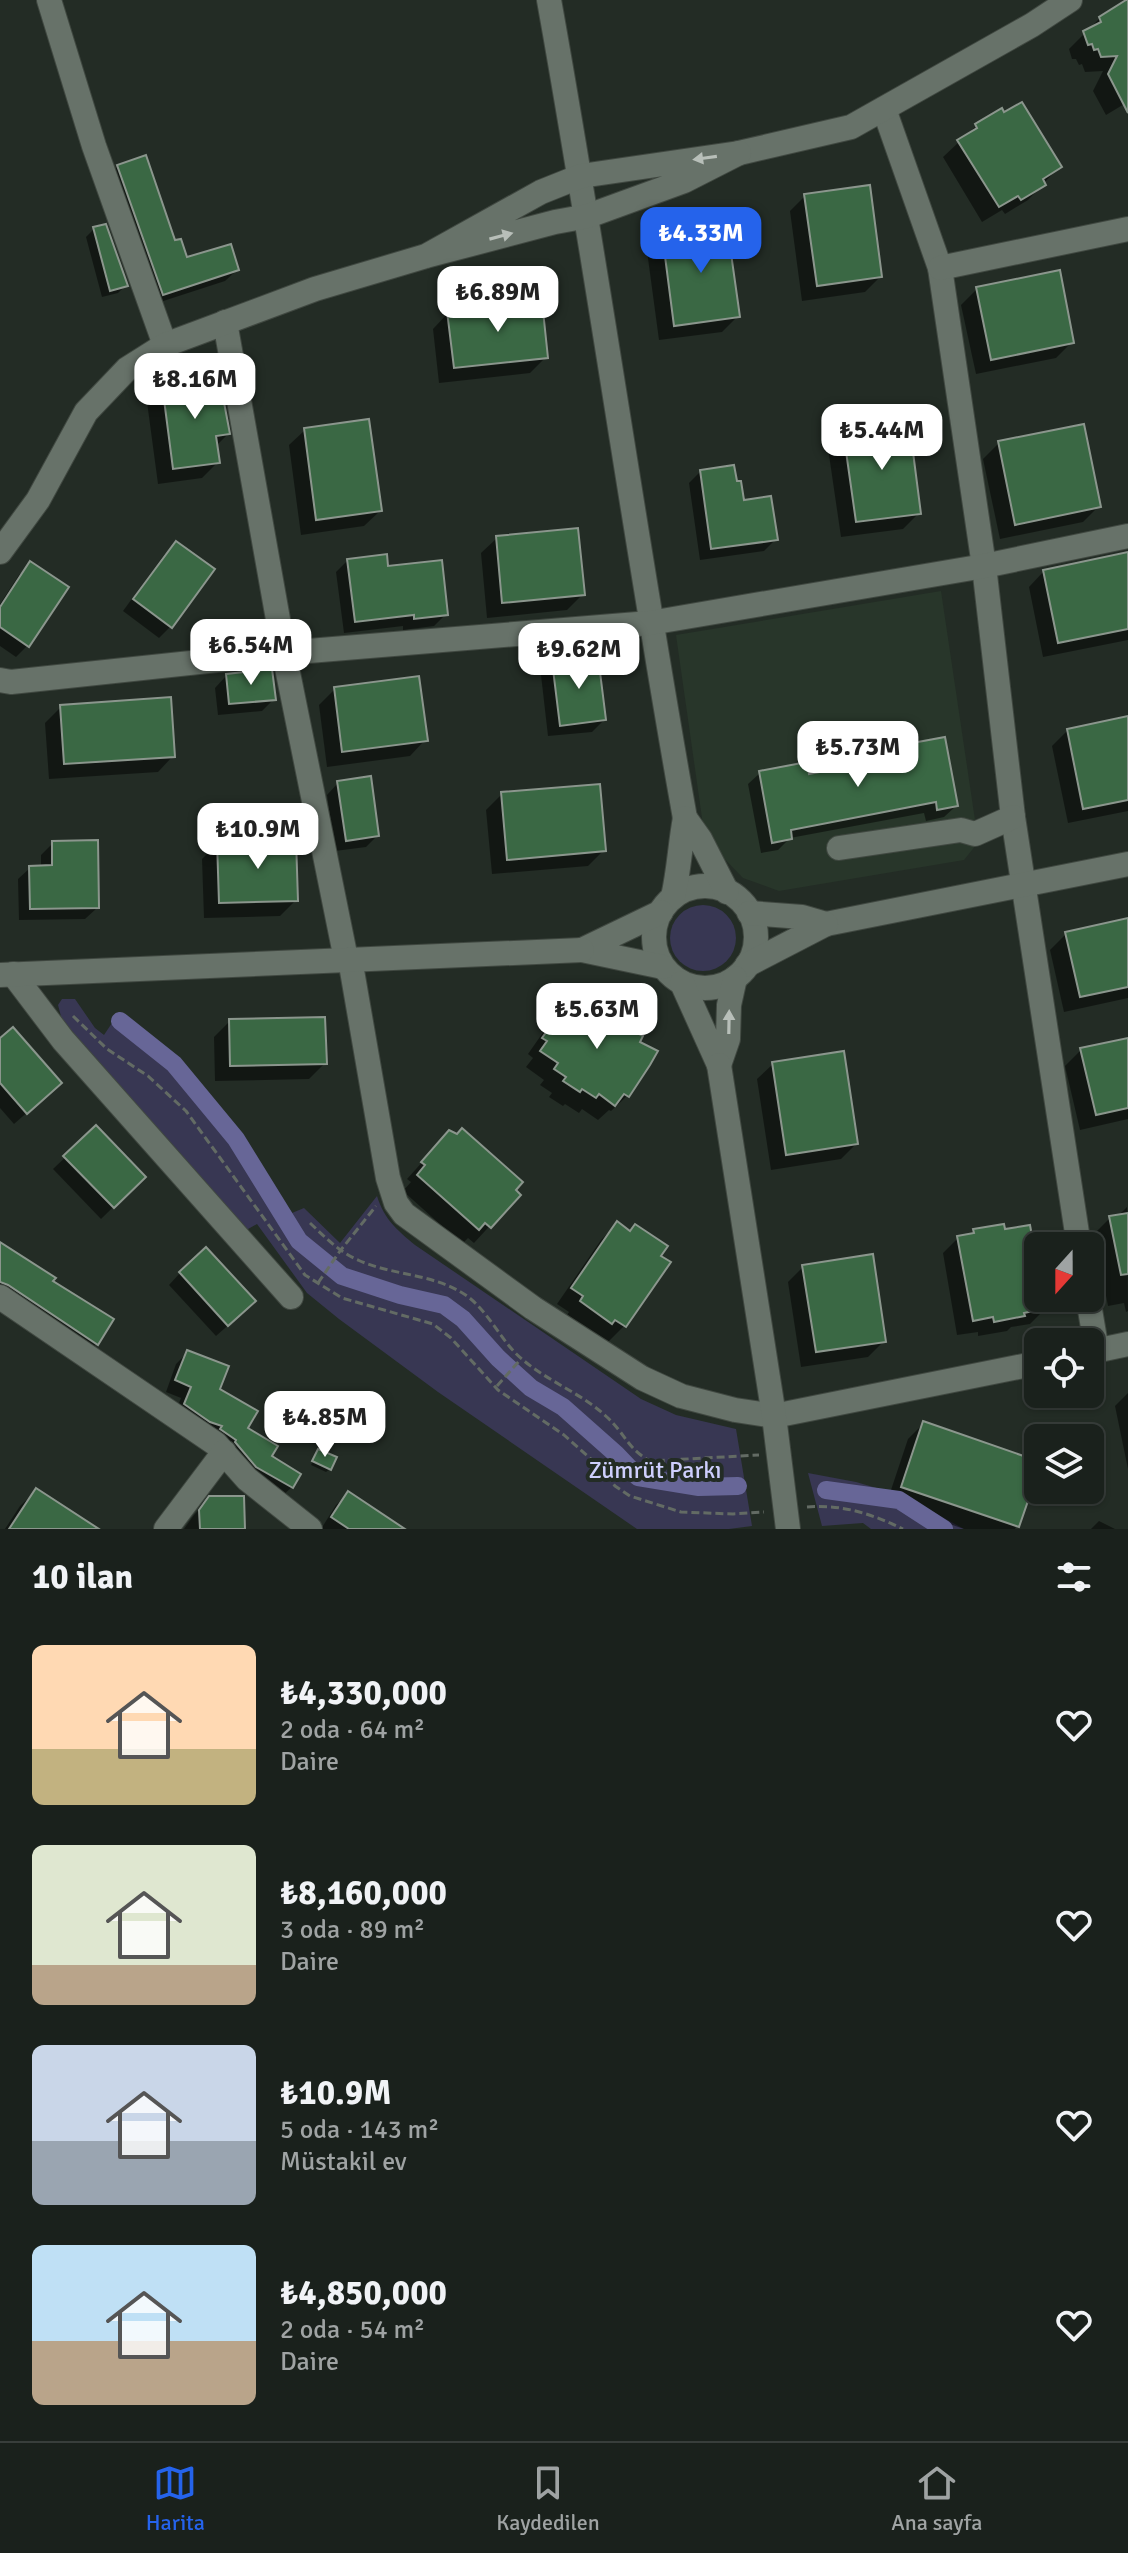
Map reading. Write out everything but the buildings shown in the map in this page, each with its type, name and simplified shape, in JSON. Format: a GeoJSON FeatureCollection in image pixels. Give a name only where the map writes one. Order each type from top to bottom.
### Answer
{"type":"FeatureCollection","features":[{"type":"Feature","properties":{"kind":"street"},"geometry":{"type":"LineString","coordinates":[[49,0],[94,146],[165,345]]}},
{"type":"Feature","properties":{"kind":"street"},"geometry":{"type":"LineString","coordinates":[[549,0],[588,216],[650,623],[685,818],[679,873],[654,930],[654,943],[663,967]]}},
{"type":"Feature","properties":{"kind":"street"},"geometry":{"type":"LineString","coordinates":[[426,256],[528,198],[581,176],[739,153],[851,127],[1032,25],[1070,0]]}},
{"type":"Feature","properties":{"kind":"street"},"geometry":{"type":"LineString","coordinates":[[884,109],[940,268],[984,566],[1013,817],[1077,1232]]}},
{"type":"Feature","properties":{"kind":"street"},"geometry":{"type":"LineString","coordinates":[[0,552],[38,500],[86,412],[127,369],[165,345],[315,289],[426,256],[588,216],[684,181],[739,153]]}},
{"type":"Feature","properties":{"kind":"street"},"geometry":{"type":"LineString","coordinates":[[940,268],[1128,229]]}},
{"type":"Feature","properties":{"kind":"street"},"geometry":{"type":"LineString","coordinates":[[225,322],[284,653],[348,959],[388,1178],[404,1214],[533,1308],[642,1378],[681,1396],[735,1410],[774,1416],[1024,1366]]}},
{"type":"Feature","properties":{"kind":"street"},"geometry":{"type":"LineString","coordinates":[[0,680],[11,682],[284,653],[650,623],[984,566],[1128,536]]}},
{"type":"Feature","properties":{"kind":"street"},"geometry":{"type":"LineString","coordinates":[[839,848],[961,830],[975,834],[1013,817]]}},
{"type":"Feature","properties":{"kind":"street"},"geometry":{"type":"LineString","coordinates":[[685,818],[700,839],[727,892]]}},
{"type":"Feature","properties":{"kind":"street"},"geometry":{"type":"LineString","coordinates":[[7,975],[582,950],[663,967],[682,983],[712,988],[826,924],[1128,864]]}},
{"type":"Feature","properties":{"kind":"street"},"geometry":{"type":"LineString","coordinates":[[582,950],[667,905],[684,891],[701,886],[718,888],[734,895],[754,923],[756,941],[752,958],[741,972],[729,1005],[728,1039],[719,1065]]}},
{"type":"Feature","properties":{"kind":"street"},"geometry":{"type":"LineString","coordinates":[[749,913],[802,917],[826,924]]}},
{"type":"Feature","properties":{"kind":"street"},"geometry":{"type":"LineString","coordinates":[[7,975],[291,1297]]}},
{"type":"Feature","properties":{"kind":"street"},"geometry":{"type":"LineString","coordinates":[[682,983],[719,1065],[774,1416],[787,1520]]}},
{"type":"Feature","properties":{"kind":"street"},"geometry":{"type":"LineString","coordinates":[[0,1297],[216,1444],[247,1479],[310,1529]]}},
{"type":"Feature","properties":{"kind":"street"},"geometry":{"type":"LineString","coordinates":[[1104,1349],[1128,1344]]}},
{"type":"Feature","properties":{"kind":"street"},"geometry":{"type":"LineString","coordinates":[[166,1529],[224,1452]]}},
{"type":"Feature","properties":{"kind":"path"},"geometry":{"type":"LineString","coordinates":[[65,1009],[107,1049],[148,1076],[186,1111],[305,1275],[342,1298],[433,1324],[451,1338],[496,1387],[564,1435],[601,1468],[615,1486],[630,1496],[681,1512],[787,1520],[835,1505],[879,1517],[903,1529]]}},
{"type":"Feature","properties":{"kind":"path"},"geometry":{"type":"LineString","coordinates":[[318,1283],[379,1202],[393,1195]]}},
{"type":"Feature","properties":{"kind":"path"},"geometry":{"type":"LineString","coordinates":[[310,1223],[340,1251],[359,1261],[450,1286],[469,1297],[520,1360],[591,1403],[611,1420],[635,1453],[650,1461],[741,1458],[778,1452]]}},
{"type":"Feature","properties":{"kind":"path"},"geometry":{"type":"LineString","coordinates":[[496,1387],[520,1360]]}},
{"type":"Feature","properties":{"kind":"shaded area"},"geometry":{"type":"Polygon","coordinates":[[[941,591],[975,820],[976,845],[964,860],[779,891],[743,878],[714,848],[703,825],[676,635],[941,591]]]}},
{"type":"Feature","properties":{"kind":"green space"},"geometry":{"type":"Polygon","coordinates":[[[703,905],[716,908],[726,915],[733,925],[736,938],[733,951],[726,961],[716,968],[703,971],[690,968],[680,961],[673,951],[670,938],[673,925],[680,915],[690,908],[703,905]]]}},
{"type":"Feature","properties":{"kind":"green space","name":"Zümrüt Parkı"},"geometry":{"type":"Polygon","coordinates":[[[62,999],[75,999],[95,1028],[104,1035],[118,1014],[173,1057],[292,1213],[304,1208],[340,1243],[377,1196],[392,1224],[415,1245],[641,1399],[676,1415],[736,1429],[752,1526],[637,1529],[438,1392],[339,1319],[307,1293],[257,1224],[241,1233],[123,1098],[62,1020],[58,1005],[62,999]]]}},
{"type":"Feature","properties":{"kind":"green space"},"geometry":{"type":"Polygon","coordinates":[[[808,1473],[856,1482],[904,1496],[964,1529],[871,1529],[863,1523],[822,1526],[808,1473]]]}},
{"type":"Feature","properties":{"kind":"waterway"},"geometry":{"type":"LineString","coordinates":[[120,1021],[174,1064],[236,1139],[299,1241],[342,1276],[400,1295],[444,1305],[463,1319],[498,1358],[531,1388],[563,1407],[638,1477],[699,1487],[738,1486]]}},
{"type":"Feature","properties":{"kind":"waterway"},"geometry":{"type":"LineString","coordinates":[[826,1490],[899,1500],[944,1529]]}}]}
